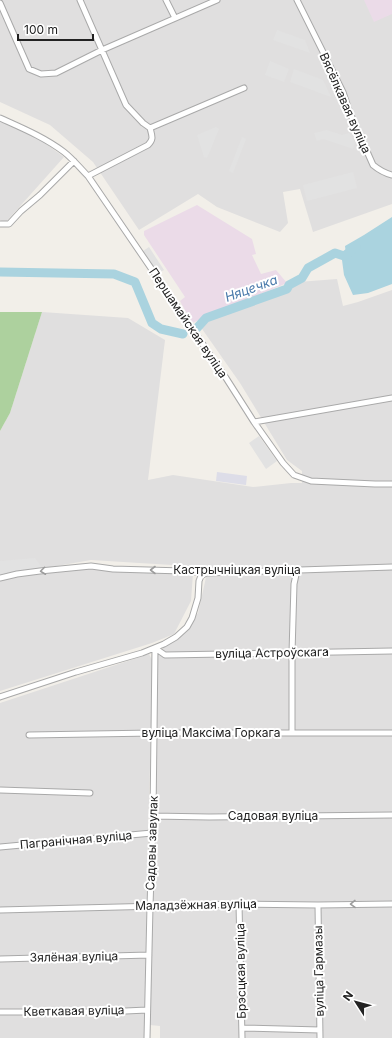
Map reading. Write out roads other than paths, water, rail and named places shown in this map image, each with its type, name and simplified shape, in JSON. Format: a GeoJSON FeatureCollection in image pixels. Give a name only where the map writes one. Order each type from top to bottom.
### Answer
{"type":"FeatureCollection","features":[{"type":"Feature","properties":{"kind":"street"},"geometry":{"type":"LineString","coordinates":[[3,0],[0,2],[29,69],[41,74],[56,73],[102,50],[217,0]]}},
{"type":"Feature","properties":{"kind":"street"},"geometry":{"type":"LineString","coordinates":[[80,0],[126,105],[143,123],[150,128],[152,138],[152,141],[148,145],[88,176]]}},
{"type":"Feature","properties":{"kind":"street"},"geometry":{"type":"LineString","coordinates":[[166,0],[175,18]]}},
{"type":"Feature","properties":{"kind":"street","name":"Вясёлкавая вуліца"},"geometry":{"type":"LineString","coordinates":[[297,0],[343,92],[350,113],[373,165],[386,174],[392,175]]}},
{"type":"Feature","properties":{"kind":"street"},"geometry":{"type":"LineString","coordinates":[[150,128],[244,88]]}},
{"type":"Feature","properties":{"kind":"street","name":"Першамайская вуліца"},"geometry":{"type":"LineString","coordinates":[[0,118],[52,143],[74,161],[88,176],[226,378],[254,422],[283,464],[294,475],[311,481],[392,484]]}},
{"type":"Feature","properties":{"kind":"street"},"geometry":{"type":"LineString","coordinates":[[0,224],[9,224],[74,161]]}},
{"type":"Feature","properties":{"kind":"street"},"geometry":{"type":"LineString","coordinates":[[254,422],[392,398]]}},
{"type":"Feature","properties":{"kind":"street","name":"Кастрычніцкая вуліца"},"geometry":{"type":"LineString","coordinates":[[0,578],[17,574],[82,566],[206,573],[392,567]]}},
{"type":"Feature","properties":{"kind":"street"},"geometry":{"type":"LineString","coordinates":[[292,733],[294,584],[297,570]]}},
{"type":"Feature","properties":{"kind":"street"},"geometry":{"type":"LineString","coordinates":[[0,697],[155,648],[176,637],[186,627],[192,618],[198,598],[199,581],[206,573]]}},
{"type":"Feature","properties":{"kind":"street","name":"вуліца Астроўскага"},"geometry":{"type":"LineString","coordinates":[[155,648],[165,655],[392,651]]}},
{"type":"Feature","properties":{"kind":"street","name":"Садовы завулак"},"geometry":{"type":"LineString","coordinates":[[147,1038],[153,816],[155,648]]}},
{"type":"Feature","properties":{"kind":"street","name":"вуліца Максіма Горкага"},"geometry":{"type":"LineString","coordinates":[[29,735],[154,733],[392,733]]}},
{"type":"Feature","properties":{"kind":"street"},"geometry":{"type":"LineString","coordinates":[[0,790],[90,793]]}},
{"type":"Feature","properties":{"kind":"street","name":"Садовая вуліца"},"geometry":{"type":"LineString","coordinates":[[153,816],[209,817],[392,815]]}},
{"type":"Feature","properties":{"kind":"street","name":"Пагранічная вуліца"},"geometry":{"type":"LineString","coordinates":[[0,847],[152,833]]}},
{"type":"Feature","properties":{"kind":"street","name":"Маладзёжная вуліца"},"geometry":{"type":"LineString","coordinates":[[0,910],[239,904],[392,904]]}},
{"type":"Feature","properties":{"kind":"street","name":"Брэсцкая вуліца"},"geometry":{"type":"LineString","coordinates":[[239,904],[242,1038]]}},
{"type":"Feature","properties":{"kind":"street","name":"вуліца Гармазы"},"geometry":{"type":"LineString","coordinates":[[318,904],[320,1038]]}},
{"type":"Feature","properties":{"kind":"street","name":"Зялёная вуліца"},"geometry":{"type":"LineString","coordinates":[[0,959],[149,955]]}},
{"type":"Feature","properties":{"kind":"street","name":"Кветкавая вуліца"},"geometry":{"type":"LineString","coordinates":[[0,1012],[104,1012],[147,1010]]}},
{"type":"Feature","properties":{"kind":"street"},"geometry":{"type":"LineString","coordinates":[[242,1028],[320,1030]]}},
{"type":"Feature","properties":{"kind":"water"},"geometry":{"type":"Polygon","coordinates":[[[392,217],[392,284],[368,293],[353,295],[344,275],[342,260],[346,254],[345,246],[392,217]]]}},
{"type":"Feature","properties":{"kind":"waterway","name":"Няцечка"},"geometry":{"type":"LineString","coordinates":[[197,328],[206,318],[287,289],[289,285],[302,278],[308,268],[335,253],[344,256],[356,247]]}},
{"type":"Feature","properties":{"kind":"waterway","name":"Няцечка"},"geometry":{"type":"LineString","coordinates":[[0,272],[114,274],[135,282],[152,323],[161,329],[183,334]]}}]}
